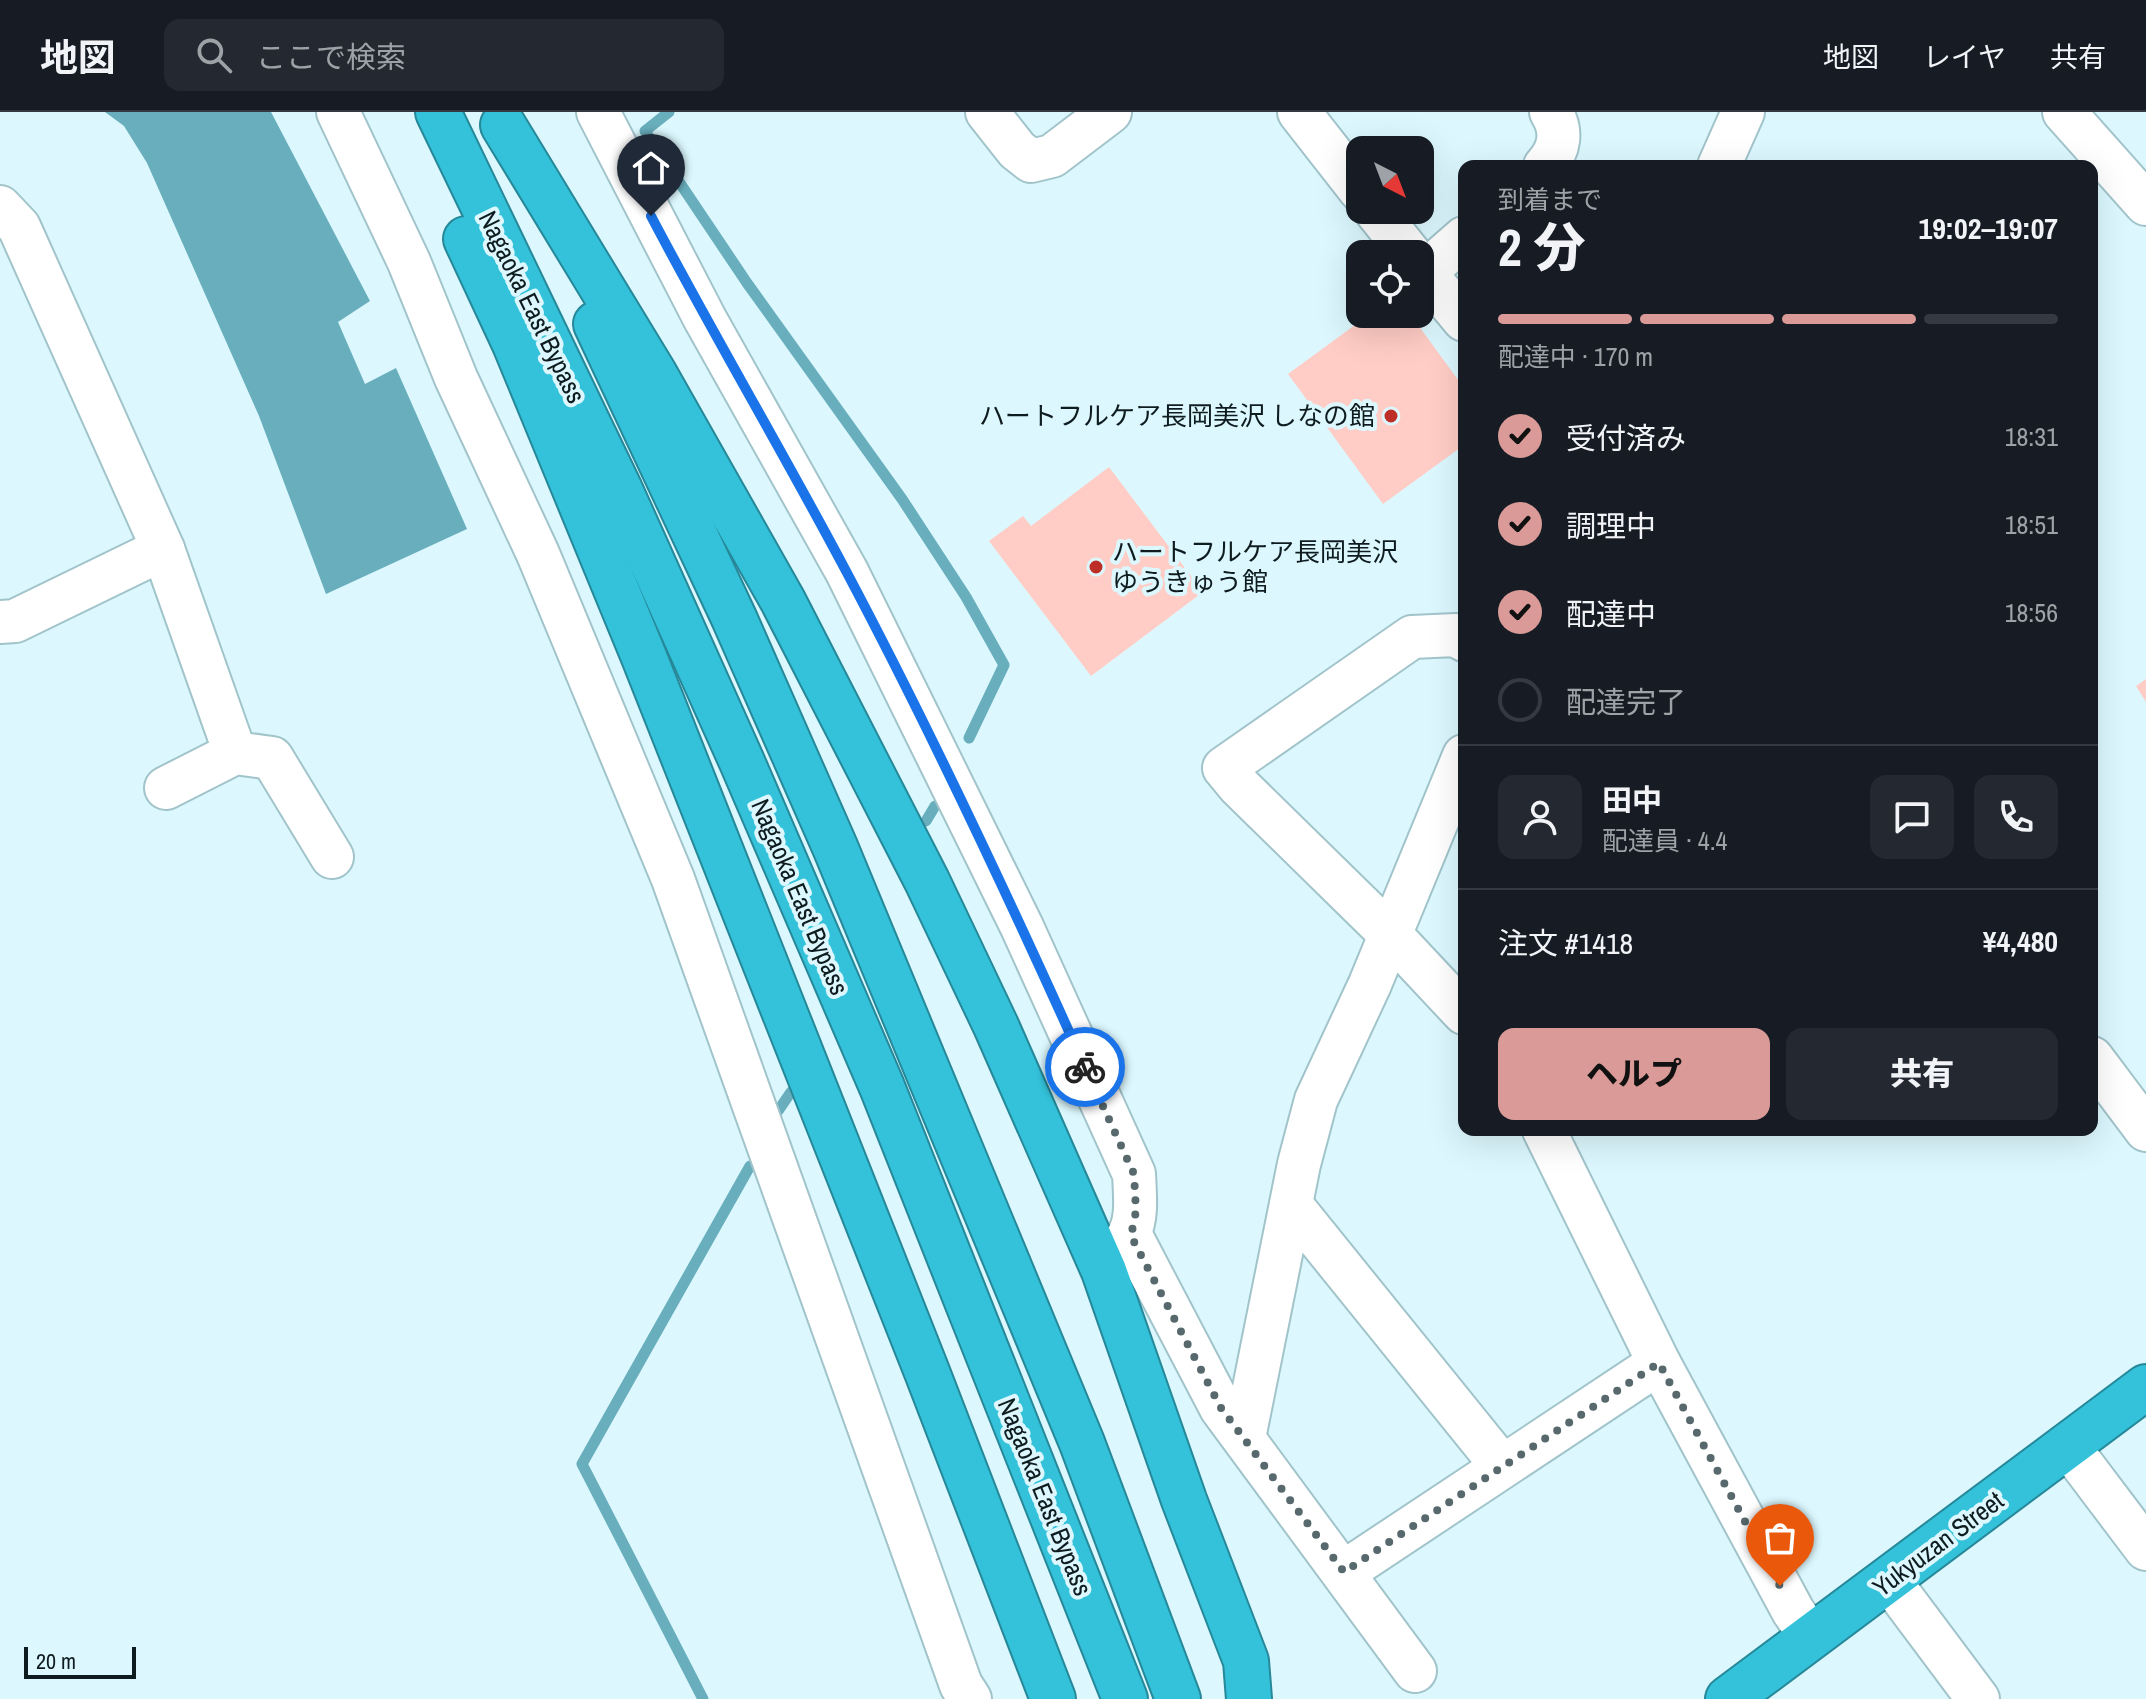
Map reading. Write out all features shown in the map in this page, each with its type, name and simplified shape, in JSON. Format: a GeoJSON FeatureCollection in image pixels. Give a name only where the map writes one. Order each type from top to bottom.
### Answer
{"type":"FeatureCollection","features":[{"type":"Feature","properties":{"kind":"highway"},"geometry":{"type":"LineString","coordinates":[[408,112],[515,344],[568,469],[927,1372],[1053,1699]]}},
{"type":"Feature","properties":{"kind":"highway","name":"Nagaoka East Bypass"},"geometry":{"type":"LineString","coordinates":[[438,112],[620,490],[760,805],[882,1087],[1122,1692]]}},
{"type":"Feature","properties":{"kind":"highway"},"geometry":{"type":"LineString","coordinates":[[499,119],[655,375],[783,601],[927,881],[996,1026],[1104,1271],[1252,1686]]}},
{"type":"Feature","properties":{"kind":"highway","name":"Nagaoka East Bypass"},"geometry":{"type":"LineString","coordinates":[[499,119],[734,618],[829,832],[1082,1443],[1178,1699]]}},
{"type":"Feature","properties":{"kind":"highway","name":"Yukyuzan Street"},"geometry":{"type":"LineString","coordinates":[[1728,1699],[2146,1387]]}},
{"type":"Feature","properties":{"kind":"street"},"geometry":{"type":"LineString","coordinates":[[338,112],[409,262],[456,378],[538,554],[673,879],[961,1685],[970,1699]]}},
{"type":"Feature","properties":{"kind":"street"},"geometry":{"type":"LineString","coordinates":[[598,112],[705,319],[847,572],[1022,927],[1134,1174],[1136,1211],[1131,1236],[1104,1271]]}},
{"type":"Feature","properties":{"kind":"street"},"geometry":{"type":"LineString","coordinates":[[987,112],[1017,150],[1031,161],[1052,156],[1110,112]]}},
{"type":"Feature","properties":{"kind":"street"},"geometry":{"type":"LineString","coordinates":[[1299,112],[1346,172]]}},
{"type":"Feature","properties":{"kind":"street"},"geometry":{"type":"LineString","coordinates":[[1549,160],[1558,145],[1558,123],[1551,112]]}},
{"type":"Feature","properties":{"kind":"street"},"geometry":{"type":"LineString","coordinates":[[1722,160],[1743,112]]}},
{"type":"Feature","properties":{"kind":"street"},"geometry":{"type":"LineString","coordinates":[[2064,112],[2146,204]]}},
{"type":"Feature","properties":{"kind":"street"},"geometry":{"type":"LineString","coordinates":[[0,207],[19,227],[163,549],[235,753]]}},
{"type":"Feature","properties":{"kind":"street"},"geometry":{"type":"LineString","coordinates":[[1386,224],[1398,240]]}},
{"type":"Feature","properties":{"kind":"street"},"geometry":{"type":"LineString","coordinates":[[1434,256],[1458,242]]}},
{"type":"Feature","properties":{"kind":"street"},"geometry":{"type":"LineString","coordinates":[[1434,284],[1458,313]]}},
{"type":"Feature","properties":{"kind":"street"},"geometry":{"type":"LineString","coordinates":[[0,622],[15,621],[163,549]]}},
{"type":"Feature","properties":{"kind":"street"},"geometry":{"type":"LineString","coordinates":[[1458,636],[1412,637],[1224,768],[1458,1007]]}},
{"type":"Feature","properties":{"kind":"street"},"geometry":{"type":"LineString","coordinates":[[166,788],[235,753],[272,758],[332,857]]}},
{"type":"Feature","properties":{"kind":"street"},"geometry":{"type":"LineString","coordinates":[[1244,1438],[1299,1164],[1316,1100],[1458,770]]}},
{"type":"Feature","properties":{"kind":"street"},"geometry":{"type":"LineString","coordinates":[[2098,1066],[2146,1130]]}},
{"type":"Feature","properties":{"kind":"street"},"geometry":{"type":"LineString","coordinates":[[1547,1136],[1659,1363],[1793,1611],[1811,1637]]}},
{"type":"Feature","properties":{"kind":"street"},"geometry":{"type":"LineString","coordinates":[[1292,1206],[1502,1466]]}},
{"type":"Feature","properties":{"kind":"street"},"geometry":{"type":"LineString","coordinates":[[1131,1236],[1221,1408],[1415,1671]]}},
{"type":"Feature","properties":{"kind":"street"},"geometry":{"type":"LineString","coordinates":[[1344,1572],[1659,1363]]}},
{"type":"Feature","properties":{"kind":"street"},"geometry":{"type":"LineString","coordinates":[[2069,1447],[2146,1549]]}},
{"type":"Feature","properties":{"kind":"street"},"geometry":{"type":"LineString","coordinates":[[1889,1580],[1978,1699]]}},
{"type":"Feature","properties":{"kind":"water"},"geometry":{"type":"Polygon","coordinates":[[[105,112],[271,112],[370,301],[338,322],[365,384],[396,368],[467,529],[326,594],[259,416],[147,163],[124,126],[105,112]]]}},
{"type":"Feature","properties":{"kind":"building","name":"ハートフルケア長岡美沢 しなの館"},"geometry":{"type":"Polygon","coordinates":[[[1351,328],[1420,328],[1458,380],[1458,449],[1383,504],[1288,374],[1351,328]]]}},
{"type":"Feature","properties":{"kind":"building","name":"ハートフルケア長岡美沢 ゆうきゅう館"},"geometry":{"type":"Polygon","coordinates":[[[1109,467],[1203,592],[1091,676],[989,541],[1023,516],[1031,526],[1109,467]]]}},
{"type":"Feature","properties":{"kind":"building"},"geometry":{"type":"Polygon","coordinates":[[[2146,679],[2146,702],[2136,686],[2146,679]]]}},
{"type":"Feature","properties":{"kind":"waterway"},"geometry":{"type":"LineString","coordinates":[[669,112],[645,131],[747,283],[902,499],[966,597],[1004,665],[969,738]]}},
{"type":"Feature","properties":{"kind":"waterway"},"geometry":{"type":"LineString","coordinates":[[926,821],[935,806]]}},
{"type":"Feature","properties":{"kind":"waterway"},"geometry":{"type":"LineString","coordinates":[[778,1111],[791,1092]]}},
{"type":"Feature","properties":{"kind":"waterway"},"geometry":{"type":"LineString","coordinates":[[703,1699],[582,1464],[750,1166]]}},
{"type":"Feature","properties":{"kind":"way so far"},"geometry":{"type":"LineString","coordinates":[[1085,1067],[1134,1174],[1136,1211],[1131,1236],[1221,1408],[1344,1572],[1659,1363],[1780,1586]]}},
{"type":"Feature","properties":{"kind":"place","name":"ハートフルケア長岡美沢 しなの館"},"geometry":{"type":"Point","coordinates":[1391,416]}},
{"type":"Feature","properties":{"kind":"place","name":"ハートフルケア長岡美沢 ゆうきゅう館"},"geometry":{"type":"Point","coordinates":[1096,567]}},
{"type":"Feature","properties":{"kind":"route"},"geometry":{"type":"LineString","coordinates":[[651,216],[847,572],[1022,927],[1085,1067]]}}]}
